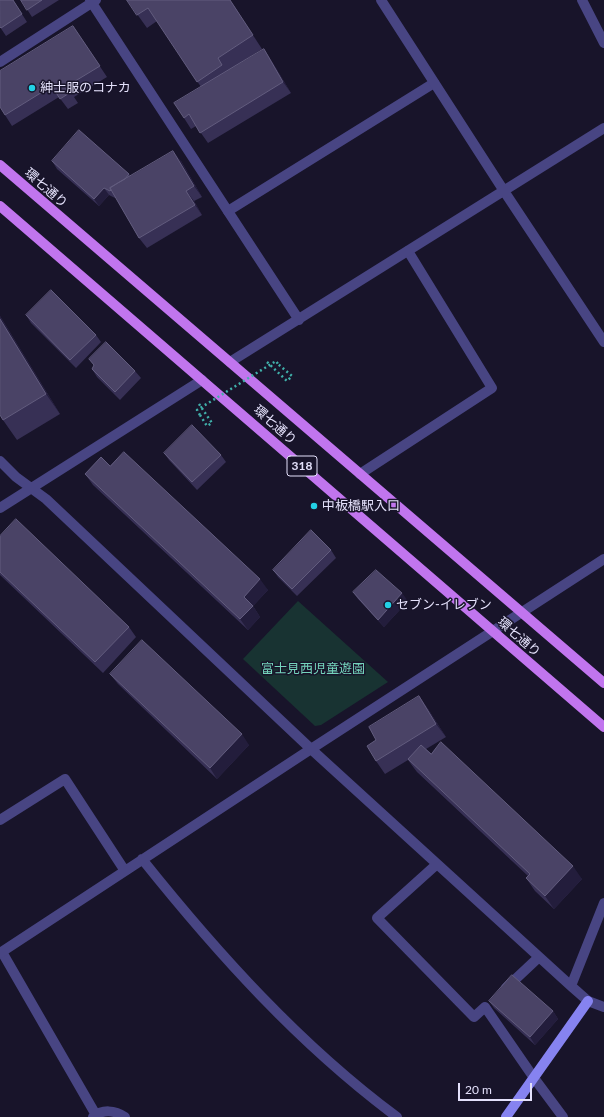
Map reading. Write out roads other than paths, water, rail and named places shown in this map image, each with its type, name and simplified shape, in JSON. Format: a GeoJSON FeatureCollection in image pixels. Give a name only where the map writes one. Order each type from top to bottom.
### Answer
{"type":"FeatureCollection","features":[{"type":"Feature","properties":{"kind":"main road","name":"環七通り"},"geometry":{"type":"LineString","coordinates":[[0,165],[520,613],[604,683]]}},
{"type":"Feature","properties":{"kind":"main road","name":"環七通り"},"geometry":{"type":"LineString","coordinates":[[0,206],[604,727]]}},
{"type":"Feature","properties":{"kind":"street"},"geometry":{"type":"LineString","coordinates":[[381,0],[504,191],[604,342]]}},
{"type":"Feature","properties":{"kind":"street"},"geometry":{"type":"LineString","coordinates":[[582,0],[604,43]]}},
{"type":"Feature","properties":{"kind":"street"},"geometry":{"type":"LineString","coordinates":[[0,62],[92,1],[299,320]]}},
{"type":"Feature","properties":{"kind":"street"},"geometry":{"type":"LineString","coordinates":[[228,211],[434,83]]}},
{"type":"Feature","properties":{"kind":"street"},"geometry":{"type":"LineString","coordinates":[[230,362],[604,128]]}},
{"type":"Feature","properties":{"kind":"street"},"geometry":{"type":"LineString","coordinates":[[360,474],[492,388],[408,251]]}},
{"type":"Feature","properties":{"kind":"street"},"geometry":{"type":"LineString","coordinates":[[0,508],[202,380]]}},
{"type":"Feature","properties":{"kind":"street"},"geometry":{"type":"LineString","coordinates":[[0,461],[16,477],[46,499],[311,749],[571,986],[588,1001],[604,1007]]}},
{"type":"Feature","properties":{"kind":"street"},"geometry":{"type":"LineString","coordinates":[[125,1117],[112,1111],[103,1112],[94,1116],[1,953],[142,859],[604,559]]}},
{"type":"Feature","properties":{"kind":"street"},"geometry":{"type":"LineString","coordinates":[[0,820],[65,779],[125,871]]}},
{"type":"Feature","properties":{"kind":"street"},"geometry":{"type":"LineString","coordinates":[[142,859],[186,914],[242,976],[309,1044],[397,1117]]}},
{"type":"Feature","properties":{"kind":"street"},"geometry":{"type":"LineString","coordinates":[[437,864],[377,918],[474,1017],[539,957]]}},
{"type":"Feature","properties":{"kind":"street"},"geometry":{"type":"LineString","coordinates":[[571,986],[604,903]]}},
{"type":"Feature","properties":{"kind":"street"},"geometry":{"type":"LineString","coordinates":[[506,1117],[588,1001]]}},
{"type":"Feature","properties":{"kind":"street"},"geometry":{"type":"LineString","coordinates":[[491,1002],[534,1078],[563,1117]]}},
{"type":"Feature","properties":{"kind":"place","name":"紳士服のコナカ"},"geometry":{"type":"Point","coordinates":[32,88]}},
{"type":"Feature","properties":{"kind":"place","name":"中板橋駅入口"},"geometry":{"type":"Point","coordinates":[314,506]}},
{"type":"Feature","properties":{"kind":"place","name":"セブン-イレブン"},"geometry":{"type":"Point","coordinates":[388,605]}},
{"type":"Feature","properties":{"kind":"park label","name":"富士見西児童遊園"},"geometry":{"type":"Point","coordinates":[313,669]}}]}
